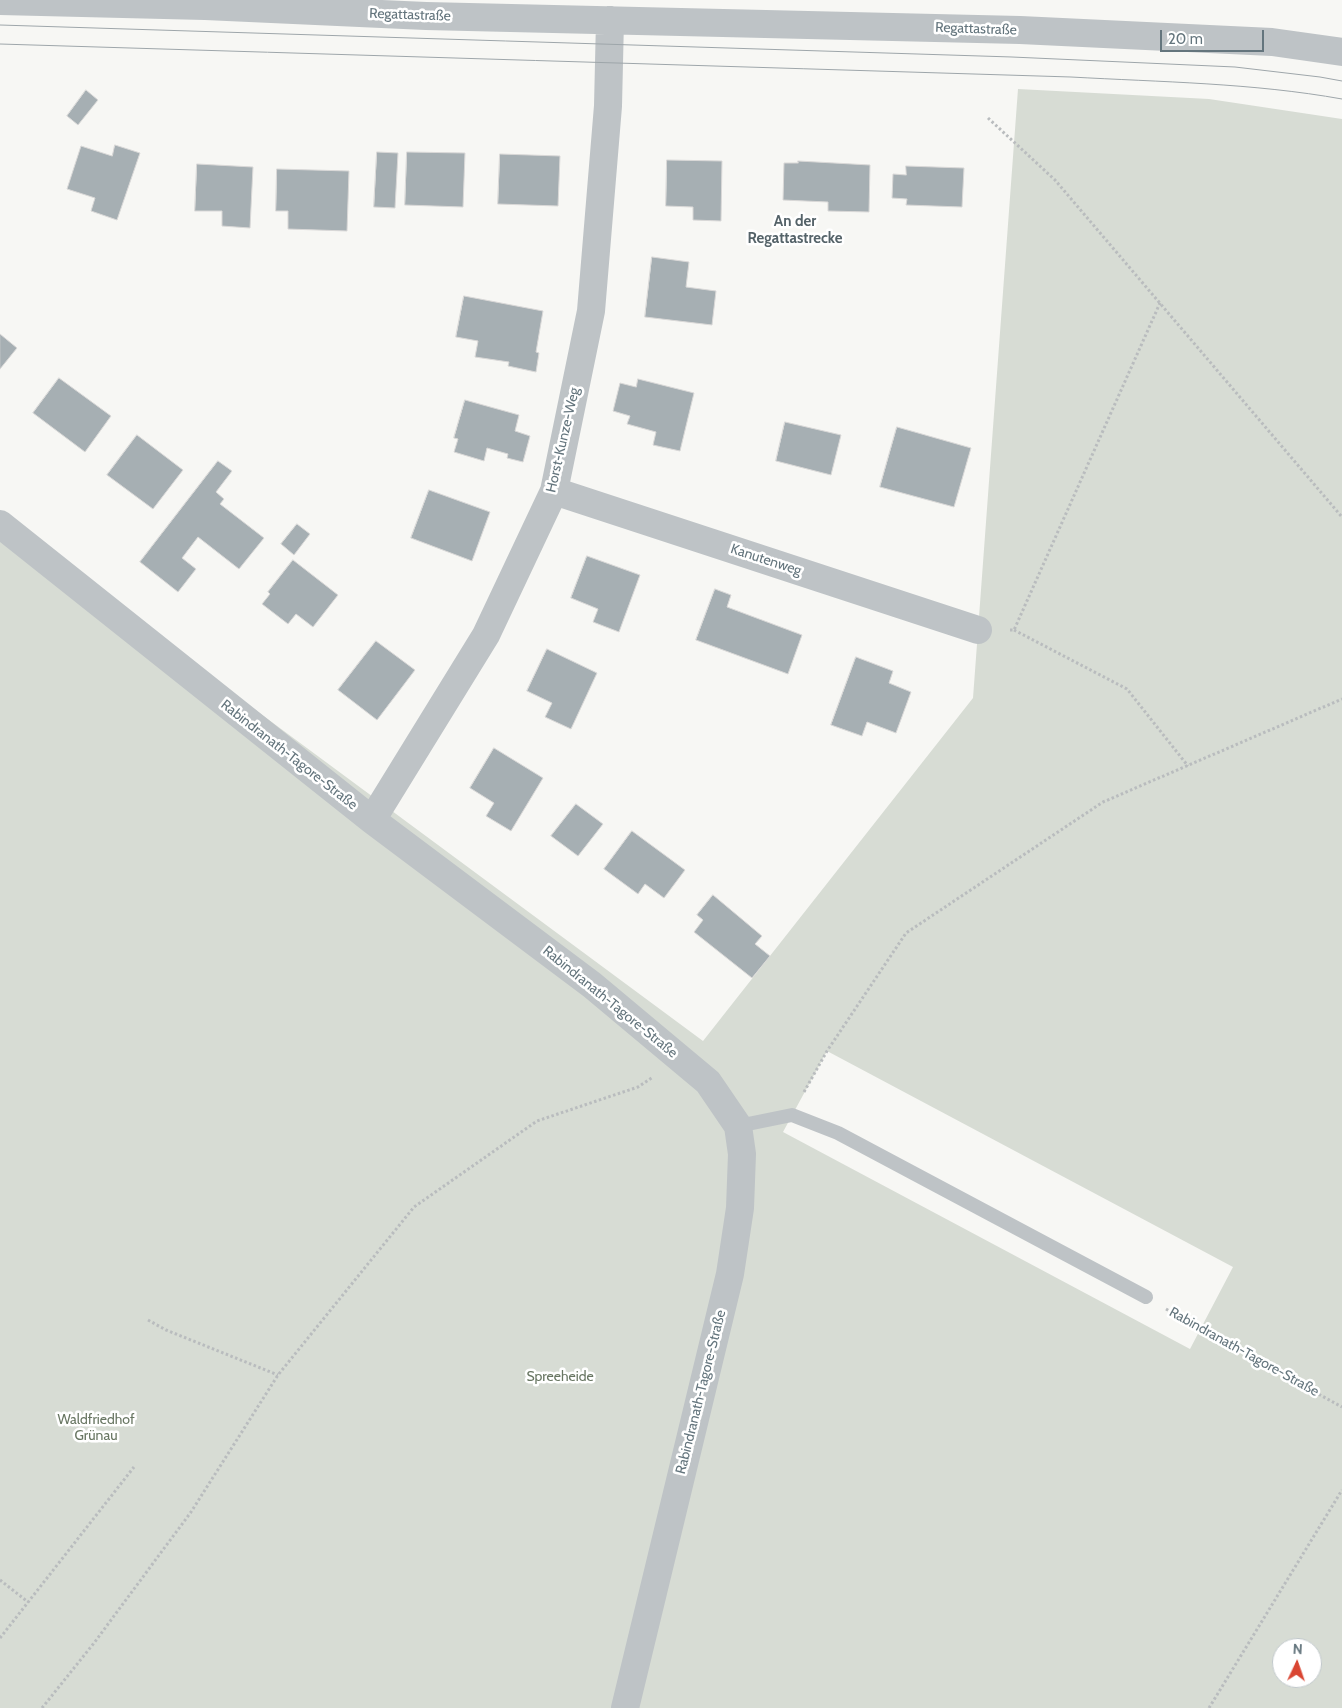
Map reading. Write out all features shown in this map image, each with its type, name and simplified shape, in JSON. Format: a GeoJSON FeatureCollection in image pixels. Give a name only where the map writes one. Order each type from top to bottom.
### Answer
{"type":"FeatureCollection","features":[{"type":"Feature","properties":{"kind":"street","name":"Regattastraße"},"geometry":{"type":"LineString","coordinates":[[0,1],[205,6],[426,16],[1020,30],[1272,42],[1342,52]]}},
{"type":"Feature","properties":{"kind":"street","name":"Horst-Kunze-Weg"},"geometry":{"type":"LineString","coordinates":[[372,820],[486,635],[554,491],[591,311],[608,106],[610,20]]}},
{"type":"Feature","properties":{"kind":"street","name":"Kanutenweg"},"geometry":{"type":"LineString","coordinates":[[554,491],[978,630]]}},
{"type":"Feature","properties":{"kind":"street","name":"Rabindranath-Tagore-Straße"},"geometry":{"type":"LineString","coordinates":[[0,524],[372,820],[592,985],[708,1082],[738,1126],[742,1154],[740,1208],[730,1274],[625,1708]]}},
{"type":"Feature","properties":{"kind":"lane"},"geometry":{"type":"LineString","coordinates":[[738,1126],[792,1115],[838,1133],[1146,1297]]}},
{"type":"Feature","properties":{"kind":"path"},"geometry":{"type":"LineString","coordinates":[[988,118],[1055,180],[1342,517]]}},
{"type":"Feature","properties":{"kind":"path"},"geometry":{"type":"LineString","coordinates":[[1014,630],[1160,303]]}},
{"type":"Feature","properties":{"kind":"path"},"geometry":{"type":"LineString","coordinates":[[978,630],[1014,630],[1127,689],[1188,766]]}},
{"type":"Feature","properties":{"kind":"path"},"geometry":{"type":"LineString","coordinates":[[792,1115],[827,1051],[906,933],[1103,802],[1342,698]]}},
{"type":"Feature","properties":{"kind":"path"},"geometry":{"type":"LineString","coordinates":[[42,1708],[94,1643],[191,1512],[278,1375],[414,1207],[537,1121],[638,1087],[681,1059]]}},
{"type":"Feature","properties":{"kind":"path","name":"Rabindranath-Tagore-Straße"},"geometry":{"type":"LineString","coordinates":[[1146,1297],[1200,1330],[1342,1407]]}},
{"type":"Feature","properties":{"kind":"path"},"geometry":{"type":"LineString","coordinates":[[148,1320],[166,1330],[278,1375]]}},
{"type":"Feature","properties":{"kind":"path"},"geometry":{"type":"LineString","coordinates":[[0,1638],[134,1467]]}},
{"type":"Feature","properties":{"kind":"path"},"geometry":{"type":"LineString","coordinates":[[1209,1708],[1342,1490]]}},
{"type":"Feature","properties":{"kind":"path"},"geometry":{"type":"LineString","coordinates":[[0,1580],[28,1602]]}},
{"type":"Feature","properties":{"kind":"green space","name":"Spreeheide"},"geometry":{"type":"Polygon","coordinates":[[[1018,89],[1209,99],[1342,119],[1342,1708],[0,1708],[0,521],[703,1041],[973,698],[1018,89]],[[827,1051],[783,1132],[1190,1349],[1233,1267],[827,1051]]]}},
{"type":"Feature","properties":{"kind":"building"},"geometry":{"type":"Polygon","coordinates":[[[86,90],[98,100],[78,125],[67,116],[86,90]]]}},
{"type":"Feature","properties":{"kind":"building"},"geometry":{"type":"Polygon","coordinates":[[[115,145],[140,153],[117,220],[91,211],[95,198],[67,189],[81,146],[112,156],[115,145]]]}},
{"type":"Feature","properties":{"kind":"building"},"geometry":{"type":"Polygon","coordinates":[[[377,152],[398,153],[395,208],[374,207],[377,152]]]}},
{"type":"Feature","properties":{"kind":"building"},"geometry":{"type":"Polygon","coordinates":[[[407,152],[465,153],[463,207],[405,205],[407,152]]]}},
{"type":"Feature","properties":{"kind":"building"},"geometry":{"type":"Polygon","coordinates":[[[500,154],[560,156],[558,206],[498,204],[500,154]]]}},
{"type":"Feature","properties":{"kind":"building"},"geometry":{"type":"Polygon","coordinates":[[[667,160],[722,161],[721,221],[693,220],[693,207],[666,206],[667,160]]]}},
{"type":"Feature","properties":{"kind":"building"},"geometry":{"type":"Polygon","coordinates":[[[798,161],[870,165],[869,212],[828,211],[828,202],[783,200],[784,163],[798,163],[798,161]]]}},
{"type":"Feature","properties":{"kind":"building"},"geometry":{"type":"Polygon","coordinates":[[[197,164],[253,167],[250,228],[222,226],[222,211],[195,211],[197,164]]]}},
{"type":"Feature","properties":{"kind":"building"},"geometry":{"type":"Polygon","coordinates":[[[906,166],[964,168],[962,207],[906,205],[907,199],[892,198],[893,174],[906,175],[906,166]]]}},
{"type":"Feature","properties":{"kind":"building"},"geometry":{"type":"Polygon","coordinates":[[[277,169],[349,171],[347,231],[288,229],[288,211],[276,211],[277,169]]]}},
{"type":"Feature","properties":{"kind":"building"},"geometry":{"type":"Polygon","coordinates":[[[652,257],[689,262],[686,287],[716,291],[712,325],[645,317],[652,257]]]}},
{"type":"Feature","properties":{"kind":"building"},"geometry":{"type":"Polygon","coordinates":[[[464,296],[543,311],[536,352],[539,353],[536,372],[508,366],[509,362],[475,357],[478,341],[456,337],[464,296]]]}},
{"type":"Feature","properties":{"kind":"building"},"geometry":{"type":"Polygon","coordinates":[[[0,334],[17,348],[0,369],[0,334]]]}},
{"type":"Feature","properties":{"kind":"building"},"geometry":{"type":"Polygon","coordinates":[[[59,378],[111,416],[85,452],[33,413],[59,378]]]}},
{"type":"Feature","properties":{"kind":"building"},"geometry":{"type":"Polygon","coordinates":[[[638,379],[694,393],[680,451],[653,445],[656,432],[627,424],[630,416],[613,411],[620,383],[636,387],[638,379]]]}},
{"type":"Feature","properties":{"kind":"building"},"geometry":{"type":"Polygon","coordinates":[[[465,400],[519,415],[515,431],[530,436],[523,462],[507,458],[508,454],[487,448],[484,461],[454,452],[458,439],[454,438],[465,400]]]}},
{"type":"Feature","properties":{"kind":"building"},"geometry":{"type":"Polygon","coordinates":[[[785,422],[841,435],[831,475],[776,461],[785,422]]]}},
{"type":"Feature","properties":{"kind":"building"},"geometry":{"type":"Polygon","coordinates":[[[897,427],[971,448],[954,507],[880,487],[897,427]]]}},
{"type":"Feature","properties":{"kind":"building"},"geometry":{"type":"Polygon","coordinates":[[[137,435],[183,470],[153,509],[107,475],[137,435]]]}},
{"type":"Feature","properties":{"kind":"building"},"geometry":{"type":"Polygon","coordinates":[[[218,461],[232,471],[216,492],[224,499],[220,504],[264,538],[239,569],[198,537],[182,558],[196,569],[178,592],[140,562],[218,461]]]}},
{"type":"Feature","properties":{"kind":"building"},"geometry":{"type":"Polygon","coordinates":[[[429,490],[490,512],[472,561],[411,538],[429,490]]]}},
{"type":"Feature","properties":{"kind":"building"},"geometry":{"type":"Polygon","coordinates":[[[297,524],[310,534],[294,555],[281,544],[297,524]]]}},
{"type":"Feature","properties":{"kind":"building"},"geometry":{"type":"Polygon","coordinates":[[[587,556],[640,575],[619,632],[593,622],[598,609],[571,598],[587,556]]]}},
{"type":"Feature","properties":{"kind":"building"},"geometry":{"type":"Polygon","coordinates":[[[293,560],[338,595],[313,627],[296,614],[288,624],[262,604],[270,594],[268,592],[293,560]]]}},
{"type":"Feature","properties":{"kind":"building"},"geometry":{"type":"Polygon","coordinates":[[[715,589],[731,595],[727,607],[802,635],[788,674],[696,640],[715,589]]]}},
{"type":"Feature","properties":{"kind":"building"},"geometry":{"type":"Polygon","coordinates":[[[376,641],[415,670],[377,720],[338,690],[376,641]]]}},
{"type":"Feature","properties":{"kind":"building"},"geometry":{"type":"Polygon","coordinates":[[[547,649],[597,673],[571,729],[545,717],[552,703],[527,691],[547,649]]]}},
{"type":"Feature","properties":{"kind":"building"},"geometry":{"type":"Polygon","coordinates":[[[856,657],[893,671],[889,683],[911,692],[896,733],[867,722],[862,736],[831,725],[856,657]]]}},
{"type":"Feature","properties":{"kind":"building"},"geometry":{"type":"Polygon","coordinates":[[[494,748],[543,778],[511,831],[486,816],[494,803],[470,788],[494,748]]]}},
{"type":"Feature","properties":{"kind":"building"},"geometry":{"type":"Polygon","coordinates":[[[576,804],[603,824],[578,856],[551,836],[576,804]]]}},
{"type":"Feature","properties":{"kind":"building"},"geometry":{"type":"Polygon","coordinates":[[[632,831],[685,870],[664,898],[645,884],[638,894],[604,869],[632,831]]]}},
{"type":"Feature","properties":{"kind":"building"},"geometry":{"type":"Polygon","coordinates":[[[713,895],[762,936],[755,944],[770,956],[752,978],[694,932],[703,920],[697,915],[713,895]]]}},
{"type":"Feature","properties":{"kind":"tram line"},"geometry":{"type":"LineString","coordinates":[[0,25],[1012,57],[1235,67],[1342,81]]}},
{"type":"Feature","properties":{"kind":"tram line"},"geometry":{"type":"LineString","coordinates":[[0,44],[1071,77],[1241,86],[1342,99]]}},
{"type":"Feature","properties":{"kind":"district","name":"An der Regattastrecke"},"geometry":{"type":"Point","coordinates":[795,230]}},
{"type":"Feature","properties":{"kind":"park label","name":"Waldfriedhof Grünau"},"geometry":{"type":"Point","coordinates":[96,1428]}}]}
